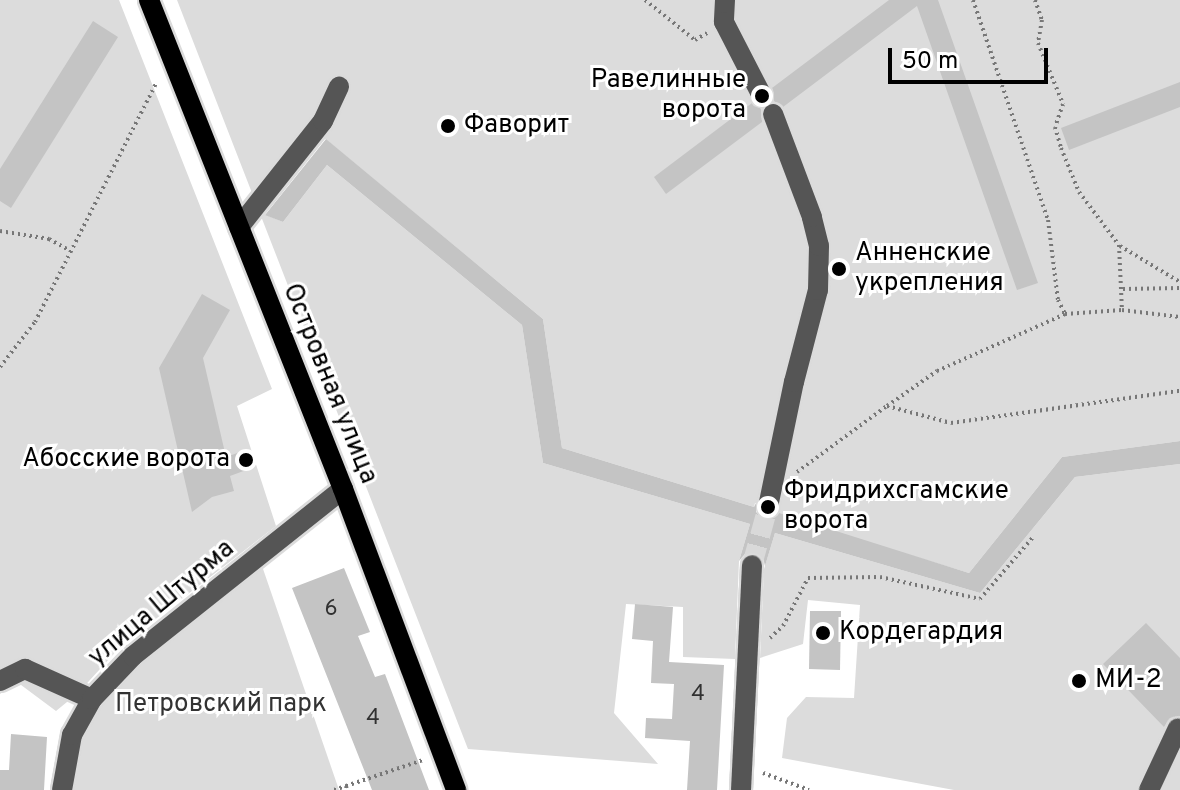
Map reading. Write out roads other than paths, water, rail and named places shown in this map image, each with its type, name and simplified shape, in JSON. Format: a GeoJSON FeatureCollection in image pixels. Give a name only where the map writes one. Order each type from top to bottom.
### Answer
{"type":"FeatureCollection","features":[{"type":"Feature","properties":{"kind":"main road","name":"Островная улица"},"geometry":{"type":"LineString","coordinates":[[149,0],[343,489],[456,790]]}},
{"type":"Feature","properties":{"kind":"street"},"geometry":{"type":"LineString","coordinates":[[725,0],[724,22],[762,96]]}},
{"type":"Feature","properties":{"kind":"street"},"geometry":{"type":"LineString","coordinates":[[239,227],[323,121],[339,87]]}},
{"type":"Feature","properties":{"kind":"street"},"geometry":{"type":"LineString","coordinates":[[768,507],[794,382],[818,290],[819,246],[812,217],[773,114]]}},
{"type":"Feature","properties":{"kind":"street","name":"улица Штурма"},"geometry":{"type":"LineString","coordinates":[[62,790],[72,735],[92,699],[133,656],[343,489]]}},
{"type":"Feature","properties":{"kind":"street"},"geometry":{"type":"LineString","coordinates":[[741,790],[752,565]]}},
{"type":"Feature","properties":{"kind":"street"},"geometry":{"type":"LineString","coordinates":[[0,681],[25,669],[92,699]]}},
{"type":"Feature","properties":{"kind":"street"},"geometry":{"type":"LineString","coordinates":[[1149,790],[1178,728]]}},
{"type":"Feature","properties":{"kind":"tunnel"},"geometry":{"type":"LineString","coordinates":[[752,565],[768,507]]}},
{"type":"Feature","properties":{"kind":"place","name":"Равелинные ворота"},"geometry":{"type":"Point","coordinates":[762,96]}},
{"type":"Feature","properties":{"kind":"place","name":"Фаворит"},"geometry":{"type":"Point","coordinates":[448,126]}},
{"type":"Feature","properties":{"kind":"place","name":"Анненские укрепления"},"geometry":{"type":"Point","coordinates":[839,269]}},
{"type":"Feature","properties":{"kind":"place","name":"Абосские ворота"},"geometry":{"type":"Point","coordinates":[246,460]}},
{"type":"Feature","properties":{"kind":"place","name":"Фридрихсгамские ворота"},"geometry":{"type":"Point","coordinates":[768,507]}},
{"type":"Feature","properties":{"kind":"place","name":"Кордегардия"},"geometry":{"type":"Point","coordinates":[823,633]}},
{"type":"Feature","properties":{"kind":"place","name":"МИ-2"},"geometry":{"type":"Point","coordinates":[1079,681]}},
{"type":"Feature","properties":{"kind":"park label","name":"Петровский парк"},"geometry":{"type":"Point","coordinates":[221,705]}}]}
